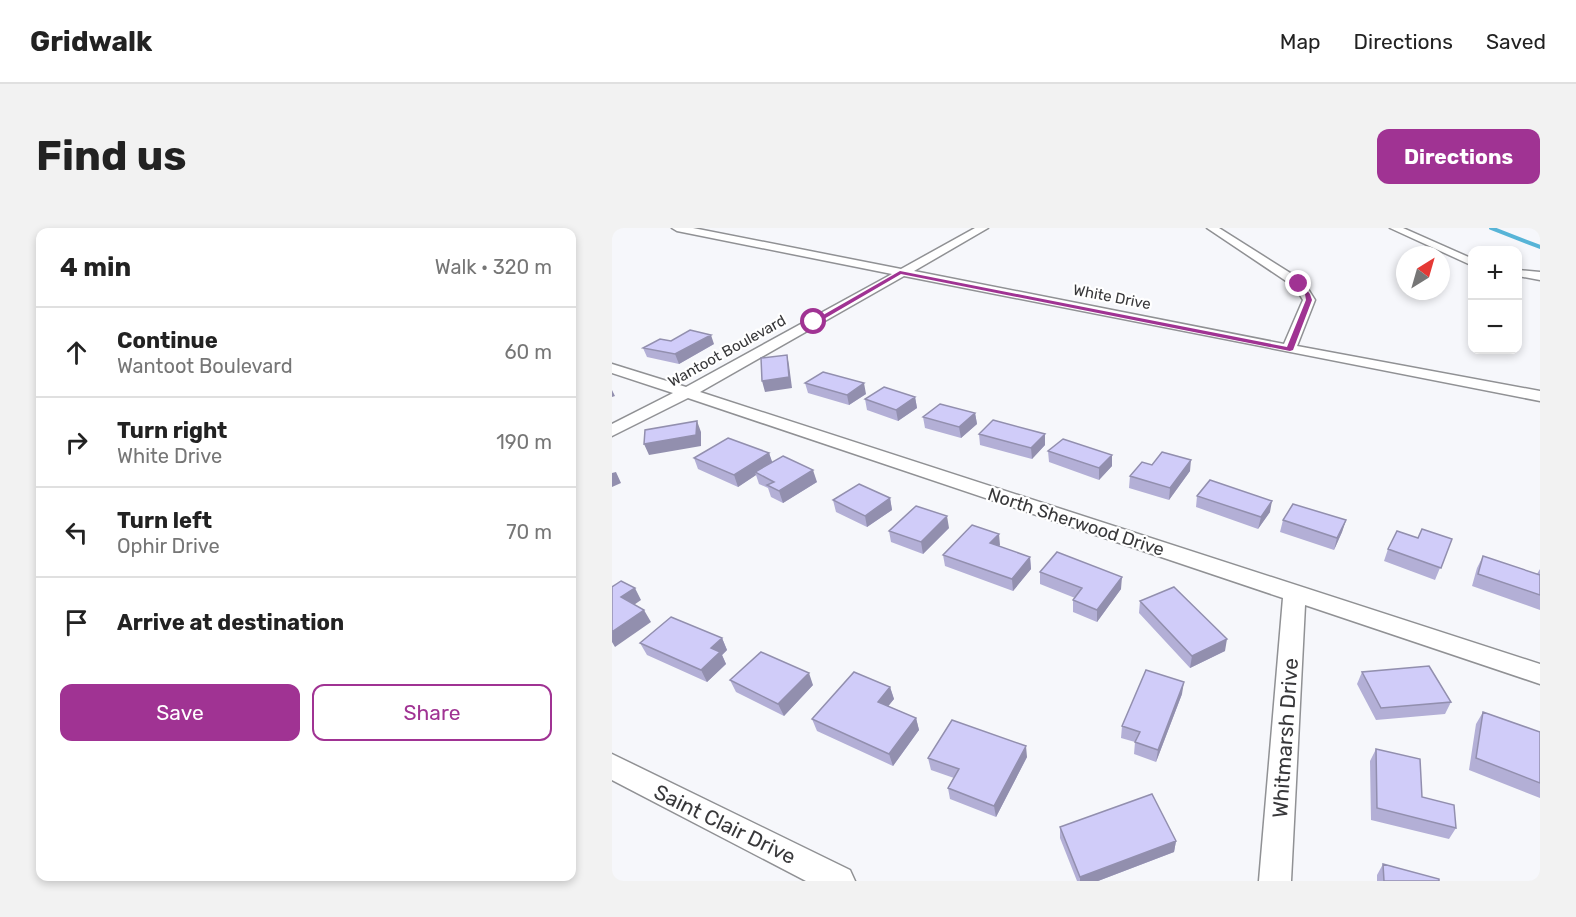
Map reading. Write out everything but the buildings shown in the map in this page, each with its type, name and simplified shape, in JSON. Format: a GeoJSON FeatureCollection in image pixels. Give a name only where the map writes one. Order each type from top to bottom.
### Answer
{"type":"FeatureCollection","features":[{"type":"Feature","properties":{"kind":"street","name":"White Drive"},"geometry":{"type":"LineString","coordinates":[[677,228],[1290,350],[1540,396]]}},
{"type":"Feature","properties":{"kind":"street","name":"Wantoot Boulevard"},"geometry":{"type":"LineString","coordinates":[[612,431],[688,392],[982,228]]}},
{"type":"Feature","properties":{"kind":"street"},"geometry":{"type":"LineString","coordinates":[[1212,228],[1299,284],[1307,294],[1309,300],[1290,350]]}},
{"type":"Feature","properties":{"kind":"street"},"geometry":{"type":"LineString","coordinates":[[1395,228],[1468,260]]}},
{"type":"Feature","properties":{"kind":"street"},"geometry":{"type":"LineString","coordinates":[[1522,274],[1540,276]]}},
{"type":"Feature","properties":{"kind":"street","name":"North Sherwood Drive"},"geometry":{"type":"LineString","coordinates":[[612,368],[1540,674]]}},
{"type":"Feature","properties":{"kind":"street","name":"Whitmarsh Drive"},"geometry":{"type":"LineString","coordinates":[[1275,881],[1294,594]]}},
{"type":"Feature","properties":{"kind":"street","name":"Saint Clair Drive"},"geometry":{"type":"LineString","coordinates":[[612,766],[839,881]]}},
{"type":"Feature","properties":{"kind":"waterway"},"geometry":{"type":"LineString","coordinates":[[1491,228],[1540,247]]}},
{"type":"Feature","properties":{"kind":"route"},"geometry":{"type":"LineString","coordinates":[[814,322],[900,273],[1290,350],[1309,300],[1299,284]]}}]}
